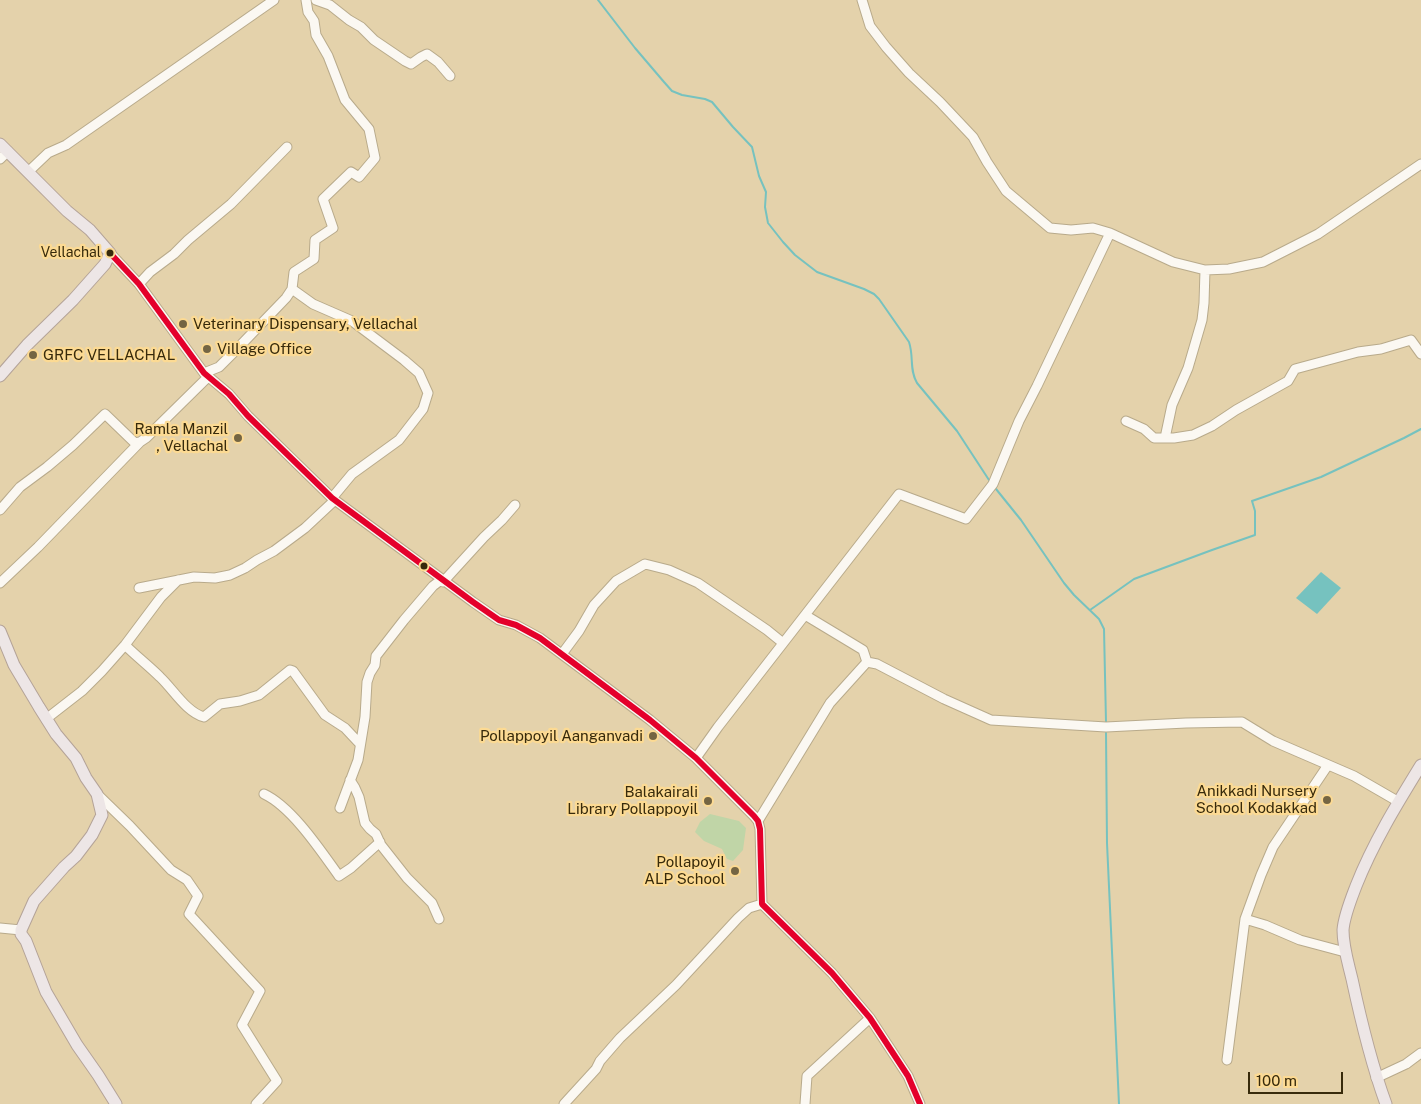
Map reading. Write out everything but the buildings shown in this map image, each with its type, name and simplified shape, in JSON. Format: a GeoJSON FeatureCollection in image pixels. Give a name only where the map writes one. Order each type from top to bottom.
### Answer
{"type":"FeatureCollection","features":[{"type":"Feature","properties":{"kind":"main road"},"geometry":{"type":"LineString","coordinates":[[0,376],[27,345],[89,282],[105,264],[110,253],[90,230],[3,151]]}},
{"type":"Feature","properties":{"kind":"main road"},"geometry":{"type":"LineString","coordinates":[[0,631],[14,665],[46,719],[76,758],[97,794],[102,815],[92,835],[76,856],[34,901],[21,934],[26,941],[46,992],[77,1046],[98,1075],[114,1103]]}},
{"type":"Feature","properties":{"kind":"main road"},"geometry":{"type":"LineString","coordinates":[[1386,1104],[1376,1078],[1360,1020],[1345,952],[1343,929],[1350,900],[1363,869],[1381,832],[1421,765]]}},
{"type":"Feature","properties":{"kind":"street"},"geometry":{"type":"LineString","coordinates":[[28,172],[48,153],[66,145],[274,0]]}},
{"type":"Feature","properties":{"kind":"street"},"geometry":{"type":"LineString","coordinates":[[0,583],[146,438],[206,375],[236,350],[286,298],[292,289],[294,272],[314,259],[315,240],[333,228],[324,199],[351,172],[359,177],[375,158],[369,129],[345,100],[328,56],[316,35],[314,22],[308,12],[306,0]]}},
{"type":"Feature","properties":{"kind":"street"},"geometry":{"type":"LineString","coordinates":[[316,0],[330,5],[361,27],[374,40],[405,61],[412,64],[427,54],[438,62],[450,76]]}},
{"type":"Feature","properties":{"kind":"street"},"geometry":{"type":"LineString","coordinates":[[862,0],[870,26],[886,47],[973,137],[1006,191],[1050,228],[1071,230],[1093,228],[1110,233],[1173,262],[1205,270],[1230,268],[1263,262],[1318,234],[1421,164]]}},
{"type":"Feature","properties":{"kind":"street"},"geometry":{"type":"LineString","coordinates":[[139,284],[150,272],[174,254],[231,204],[287,147]]}},
{"type":"Feature","properties":{"kind":"street"},"geometry":{"type":"LineString","coordinates":[[696,758],[718,727],[900,494],[966,519],[993,484],[1019,421],[1110,233]]}},
{"type":"Feature","properties":{"kind":"street"},"geometry":{"type":"LineString","coordinates":[[110,253],[139,284],[206,375],[228,394],[248,416],[334,499],[442,581],[499,620],[516,625],[540,638],[650,720],[696,758],[758,821],[760,829],[762,904],[832,973],[870,1018],[908,1076],[920,1104]]}},
{"type":"Feature","properties":{"kind":"street"},"geometry":{"type":"LineString","coordinates":[[1165,438],[1172,405],[1188,368],[1202,320],[1205,270]]}},
{"type":"Feature","properties":{"kind":"street"},"geometry":{"type":"LineString","coordinates":[[139,588],[179,579],[194,577],[215,578],[230,575],[274,550],[305,528],[334,499],[352,474],[400,440],[423,409],[428,393],[419,373],[352,321],[313,304],[292,289]]}},
{"type":"Feature","properties":{"kind":"street"},"geometry":{"type":"LineString","coordinates":[[1126,421],[1144,429],[1154,438],[1174,438],[1192,435],[1212,426],[1236,410],[1288,381],[1295,370],[1358,352],[1381,349],[1411,340],[1421,354]]}},
{"type":"Feature","properties":{"kind":"street"},"geometry":{"type":"LineString","coordinates":[[0,510],[20,487],[73,445],[105,414],[134,443],[140,442]]}},
{"type":"Feature","properties":{"kind":"street"},"geometry":{"type":"LineString","coordinates":[[340,808],[358,760],[368,682],[370,672],[375,665],[376,656],[433,586],[442,581],[515,505]]}},
{"type":"Feature","properties":{"kind":"street"},"geometry":{"type":"LineString","coordinates":[[562,654],[594,605],[616,582],[645,564],[669,570],[698,584],[760,625],[783,643]]}},
{"type":"Feature","properties":{"kind":"street"},"geometry":{"type":"LineString","coordinates":[[46,719],[82,691],[125,645],[161,596],[179,579]]}},
{"type":"Feature","properties":{"kind":"street"},"geometry":{"type":"LineString","coordinates":[[805,615],[863,650],[867,662]]}},
{"type":"Feature","properties":{"kind":"street"},"geometry":{"type":"LineString","coordinates":[[125,645],[161,677],[193,711],[204,717],[220,704],[240,701],[259,695],[290,670],[294,672],[325,715],[345,728],[360,744]]}},
{"type":"Feature","properties":{"kind":"street"},"geometry":{"type":"LineString","coordinates":[[867,662],[877,664],[944,699],[991,720],[1106,728],[1242,722],[1273,741],[1374,786],[1399,802]]}},
{"type":"Feature","properties":{"kind":"street"},"geometry":{"type":"LineString","coordinates":[[758,821],[830,703],[867,662]]}},
{"type":"Feature","properties":{"kind":"street"},"geometry":{"type":"LineString","coordinates":[[1227,1060],[1245,919],[1273,847],[1328,765]]}},
{"type":"Feature","properties":{"kind":"street"},"geometry":{"type":"LineString","coordinates":[[350,780],[359,797],[366,823],[407,878],[432,903],[439,919]]}},
{"type":"Feature","properties":{"kind":"street"},"geometry":{"type":"LineString","coordinates":[[97,794],[171,870],[187,880],[198,896],[189,914],[260,991],[242,1025],[277,1081],[256,1104]]}},
{"type":"Feature","properties":{"kind":"street"},"geometry":{"type":"LineString","coordinates":[[264,794],[297,820],[339,876],[351,868],[380,842]]}},
{"type":"Feature","properties":{"kind":"street"},"geometry":{"type":"LineString","coordinates":[[564,1104],[596,1069],[600,1061],[620,1038],[676,985],[738,918],[749,908],[762,904]]}},
{"type":"Feature","properties":{"kind":"street"},"geometry":{"type":"LineString","coordinates":[[1245,919],[1265,925],[1300,940],[1345,952]]}},
{"type":"Feature","properties":{"kind":"street"},"geometry":{"type":"LineString","coordinates":[[0,928],[21,930]]}},
{"type":"Feature","properties":{"kind":"street"},"geometry":{"type":"LineString","coordinates":[[805,1104],[807,1076],[870,1018]]}},
{"type":"Feature","properties":{"kind":"street"},"geometry":{"type":"LineString","coordinates":[[1376,1078],[1406,1064],[1421,1053]]}},
{"type":"Feature","properties":{"kind":"green space"},"geometry":{"type":"Polygon","coordinates":[[[710,814],[739,821],[746,828],[743,850],[733,861],[727,859],[722,849],[704,841],[695,832],[700,822],[710,814]]]}},
{"type":"Feature","properties":{"kind":"water"},"geometry":{"type":"Polygon","coordinates":[[[1321,572],[1341,588],[1317,614],[1296,598],[1321,572]]]}},
{"type":"Feature","properties":{"kind":"waterway"},"geometry":{"type":"LineString","coordinates":[[598,0],[635,48],[672,91],[712,102],[752,147],[759,176],[766,192],[765,207],[768,223],[795,255],[817,272],[864,289],[879,299],[909,342],[913,373],[917,383],[957,431],[989,480]]}},
{"type":"Feature","properties":{"kind":"waterway"},"geometry":{"type":"LineString","coordinates":[[1090,610],[1134,579],[1255,535],[1255,511],[1252,501],[1321,477],[1421,429]]}},
{"type":"Feature","properties":{"kind":"waterway"},"geometry":{"type":"LineString","coordinates":[[996,489],[1021,520],[1064,583],[1099,619],[1104,629],[1106,722]]}},
{"type":"Feature","properties":{"kind":"waterway"},"geometry":{"type":"LineString","coordinates":[[1106,733],[1107,843],[1119,1104]]}},
{"type":"Feature","properties":{"kind":"transit line"},"geometry":{"type":"LineString","coordinates":[[110,253],[139,284],[204,373],[229,394],[248,416],[332,498],[473,602],[499,620],[516,625],[540,638],[650,720],[696,758],[754,816],[758,821],[760,829],[762,904],[832,973],[870,1018],[908,1076],[920,1104]]}},
{"type":"Feature","properties":{"kind":"place","name":"Vellachal"},"geometry":{"type":"Point","coordinates":[110,253]}},
{"type":"Feature","properties":{"kind":"place","name":"Veterinary Dispensary, Vellachal"},"geometry":{"type":"Point","coordinates":[183,324]}},
{"type":"Feature","properties":{"kind":"place","name":"Village Office"},"geometry":{"type":"Point","coordinates":[207,349]}},
{"type":"Feature","properties":{"kind":"place","name":"GRFC VELLACHAL"},"geometry":{"type":"Point","coordinates":[33,355]}},
{"type":"Feature","properties":{"kind":"place","name":"Ramla Manzil , Vellachal"},"geometry":{"type":"Point","coordinates":[238,438]}},
{"type":"Feature","properties":{"kind":"place","name":"Pollappoyil Aanganvadi"},"geometry":{"type":"Point","coordinates":[653,736]}},
{"type":"Feature","properties":{"kind":"place","name":"Anikkadi Nursery School Kodakkad"},"geometry":{"type":"Point","coordinates":[1327,800]}},
{"type":"Feature","properties":{"kind":"place","name":"Balakairali Library Pollappoyil"},"geometry":{"type":"Point","coordinates":[708,801]}},
{"type":"Feature","properties":{"kind":"place","name":"Pollapoyil ALP School"},"geometry":{"type":"Point","coordinates":[735,871]}}]}
